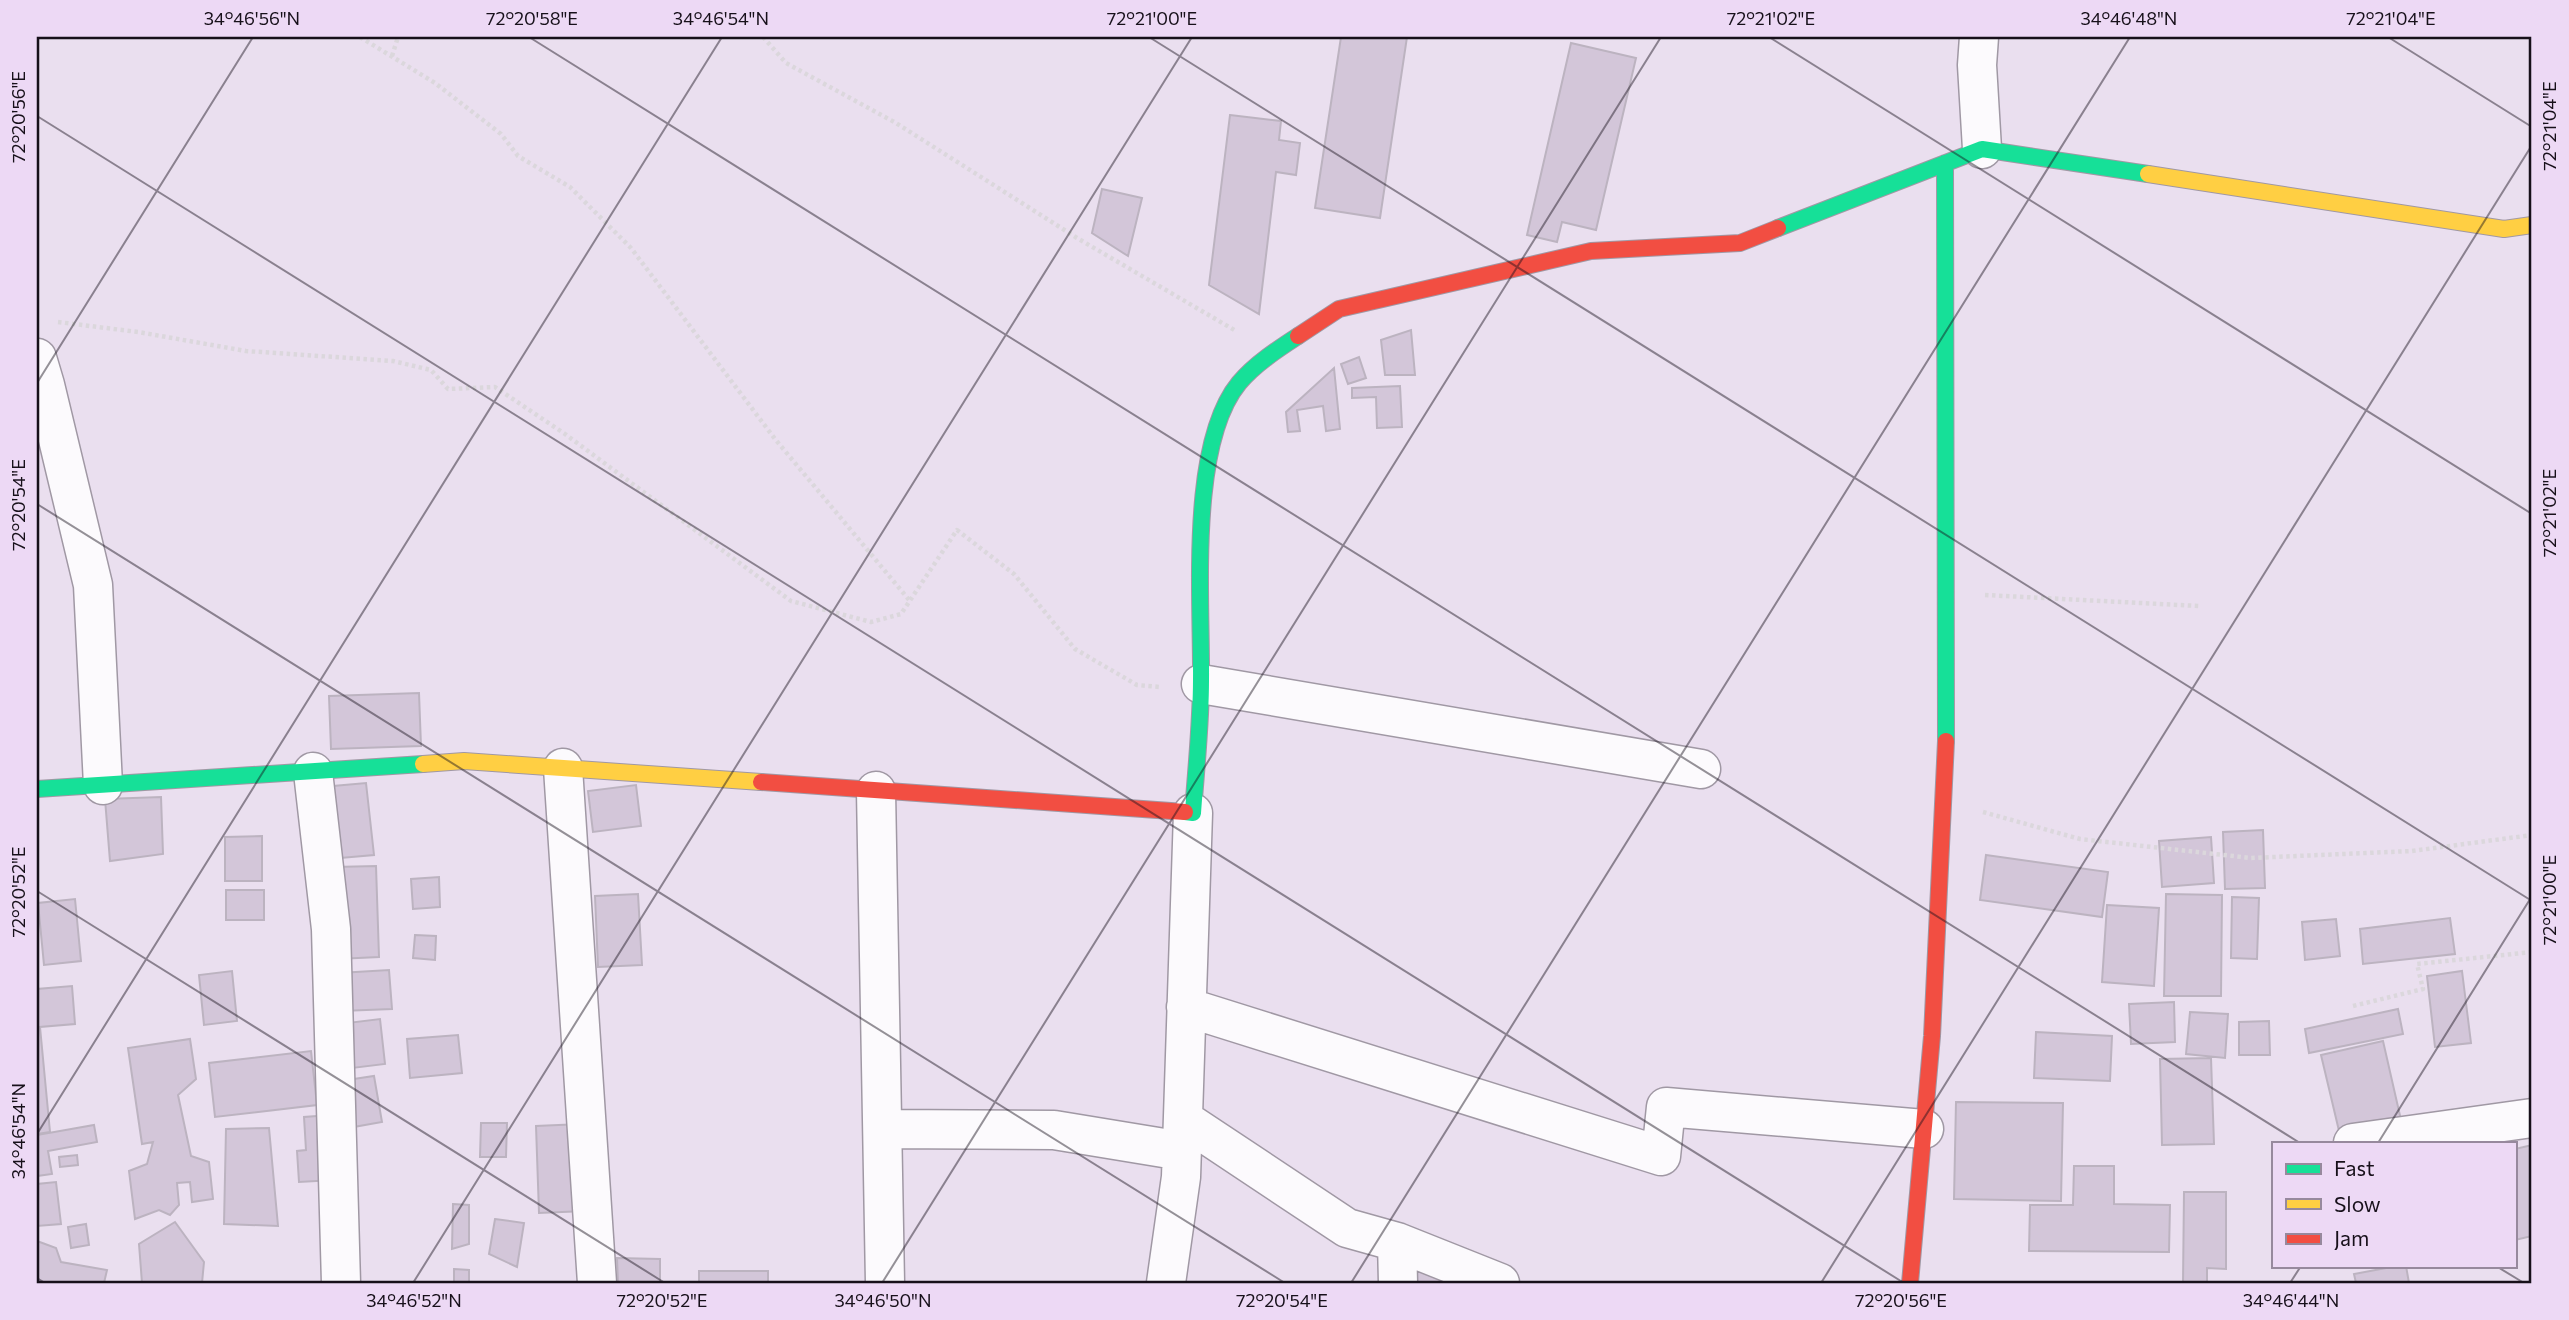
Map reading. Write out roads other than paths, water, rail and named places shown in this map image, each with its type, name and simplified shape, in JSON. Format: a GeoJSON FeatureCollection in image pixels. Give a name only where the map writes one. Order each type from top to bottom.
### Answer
{"type":"FeatureCollection","features":[{"type":"Feature","properties":{"kind":"street"},"geometry":{"type":"LineString","coordinates":[[1979,37],[1977,65],[1982,149]]}},
{"type":"Feature","properties":{"kind":"street"},"geometry":{"type":"LineString","coordinates":[[1166,1283],[1181,1177],[1193,813],[1183,681],[1202,496],[1210,453],[1223,412],[1239,383],[1272,353],[1339,309],[1591,251],[1740,243],[1982,149],[2504,229],[2532,225]]}},
{"type":"Feature","properties":{"kind":"street"},"geometry":{"type":"LineString","coordinates":[[1910,1283],[1932,1036],[1946,745],[1945,163]]}},
{"type":"Feature","properties":{"kind":"street"},"geometry":{"type":"LineString","coordinates":[[37,358],[46,385],[93,585],[103,785]]}},
{"type":"Feature","properties":{"kind":"street"},"geometry":{"type":"LineString","coordinates":[[1183,681],[1702,769]]}},
{"type":"Feature","properties":{"kind":"street"},"geometry":{"type":"LineString","coordinates":[[37,789],[464,761],[1193,813]]}},
{"type":"Feature","properties":{"kind":"street"},"geometry":{"type":"LineString","coordinates":[[563,768],[597,1283]]}},
{"type":"Feature","properties":{"kind":"street"},"geometry":{"type":"LineString","coordinates":[[313,772],[331,929],[341,1283]]}},
{"type":"Feature","properties":{"kind":"street"},"geometry":{"type":"LineString","coordinates":[[876,790],[885,1283]]}},
{"type":"Feature","properties":{"kind":"street"},"geometry":{"type":"LineString","coordinates":[[1186,1007],[1661,1156],[1666,1107],[1924,1129]]}},
{"type":"Feature","properties":{"kind":"street"},"geometry":{"type":"LineString","coordinates":[[2360,1142],[2532,1118]]}},
{"type":"Feature","properties":{"kind":"street"},"geometry":{"type":"LineString","coordinates":[[883,1129],[1054,1130],[1182,1135],[1347,1228],[1397,1242],[1500,1283]]}},
{"type":"Feature","properties":{"kind":"street"},"geometry":{"type":"LineString","coordinates":[[1397,1242],[1398,1283]]}}]}
